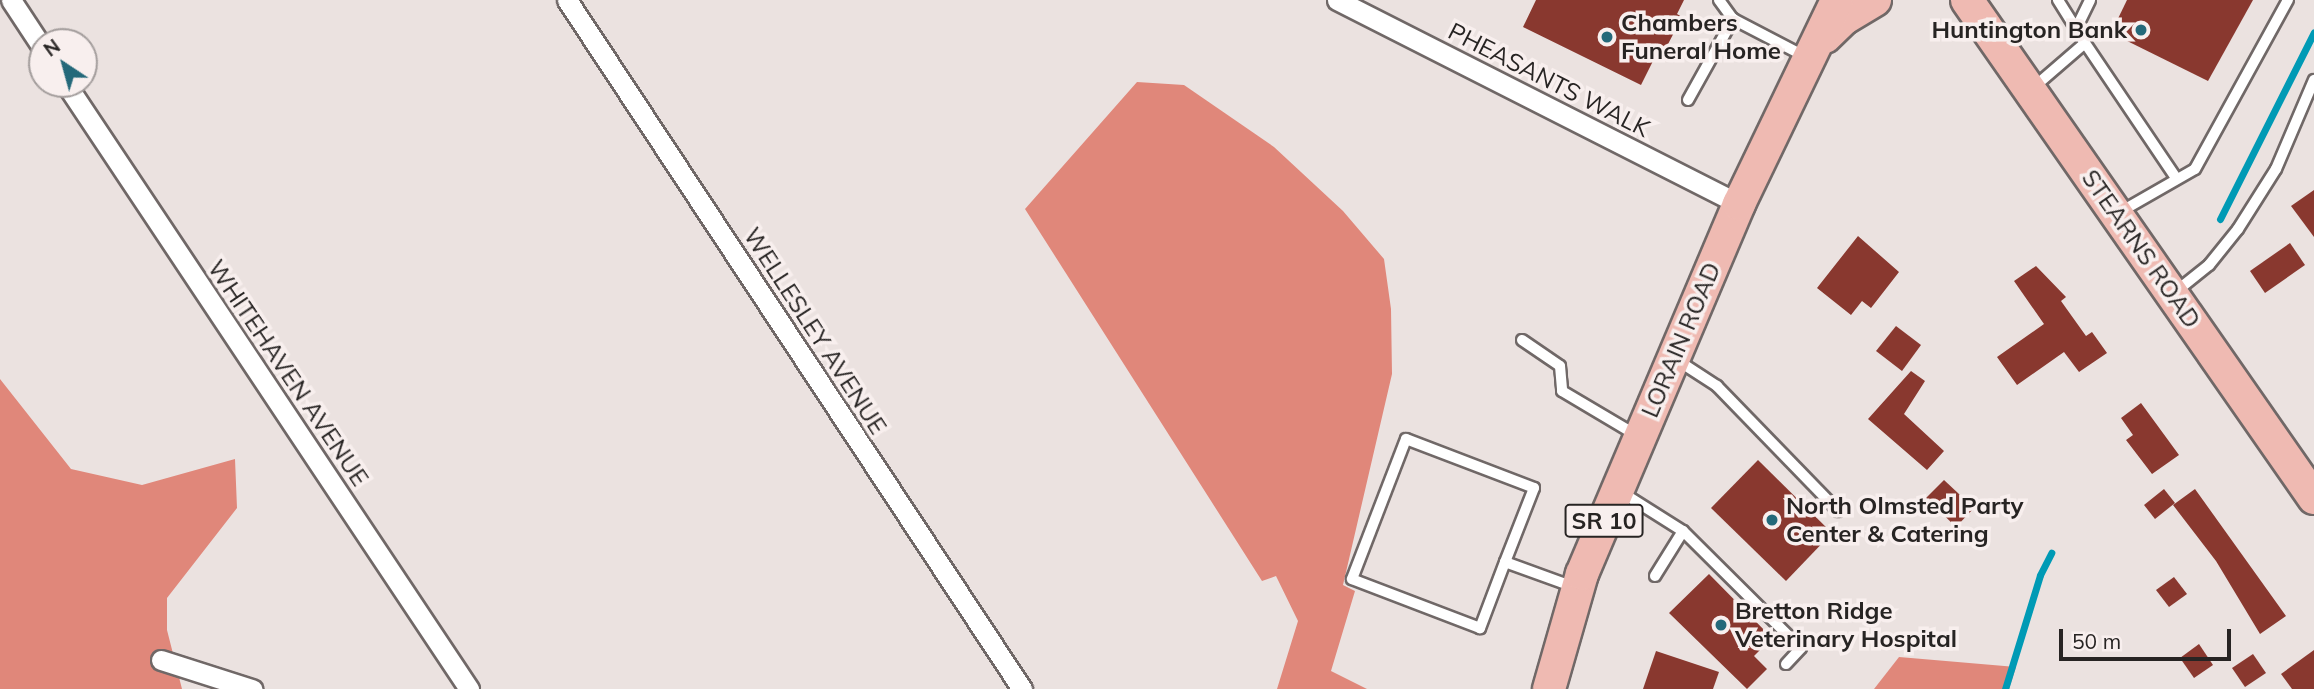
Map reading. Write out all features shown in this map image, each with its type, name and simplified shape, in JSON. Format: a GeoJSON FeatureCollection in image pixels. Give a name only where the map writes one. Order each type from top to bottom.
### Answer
{"type":"FeatureCollection","features":[{"type":"Feature","properties":{"kind":"main road","name":"LORAIN ROAD"},"geometry":{"type":"LineString","coordinates":[[1549,689],[1577,589],[1618,489],[1739,204],[1837,0]]}},
{"type":"Feature","properties":{"kind":"main road"},"geometry":{"type":"LineString","coordinates":[[1811,53],[1844,18],[1875,0]]}},
{"type":"Feature","properties":{"kind":"main road","name":"STEARNS ROAD"},"geometry":{"type":"LineString","coordinates":[[1967,1],[2314,498]]}},
{"type":"Feature","properties":{"kind":"street"},"geometry":{"type":"LineString","coordinates":[[10,0],[29,28]]}},
{"type":"Feature","properties":{"kind":"street","name":"WELLESLEY AVENUE"},"geometry":{"type":"LineString","coordinates":[[567,0],[1022,689]]}},
{"type":"Feature","properties":{"kind":"street","name":"PHEASANTS WALK"},"geometry":{"type":"LineString","coordinates":[[1337,0],[1739,204]]}},
{"type":"Feature","properties":{"kind":"street","name":"WHITEHAVEN AVENUE"},"geometry":{"type":"LineString","coordinates":[[75,98],[469,689]]}},
{"type":"Feature","properties":{"kind":"street"},"geometry":{"type":"LineString","coordinates":[[161,660],[252,689]]}},
{"type":"Feature","properties":{"kind":"lane"},"geometry":{"type":"LineString","coordinates":[[1719,0],[1732,19],[1811,53]]}},
{"type":"Feature","properties":{"kind":"lane"},"geometry":{"type":"LineString","coordinates":[[2058,0],[2176,178]]}},
{"type":"Feature","properties":{"kind":"lane"},"geometry":{"type":"LineString","coordinates":[[2076,29],[2090,0]]}},
{"type":"Feature","properties":{"kind":"lane"},"geometry":{"type":"LineString","coordinates":[[2117,215],[2195,169],[2288,0]]}},
{"type":"Feature","properties":{"kind":"lane"},"geometry":{"type":"LineString","coordinates":[[1688,100],[1732,19]]}},
{"type":"Feature","properties":{"kind":"lane"},"geometry":{"type":"LineString","coordinates":[[2030,90],[2085,43]]}},
{"type":"Feature","properties":{"kind":"lane"},"geometry":{"type":"LineString","coordinates":[[2172,294],[2208,265],[2238,229],[2276,169],[2314,80]]}},
{"type":"Feature","properties":{"kind":"lane"},"geometry":{"type":"LineString","coordinates":[[1522,340],[1560,366],[1562,391],[1640,438]]}},
{"type":"Feature","properties":{"kind":"lane"},"geometry":{"type":"LineString","coordinates":[[1674,358],[1717,386],[1838,511]]}},
{"type":"Feature","properties":{"kind":"lane"},"geometry":{"type":"LineString","coordinates":[[1406,439],[1534,488],[1506,562],[1480,628],[1352,579],[1406,439]]}},
{"type":"Feature","properties":{"kind":"lane"},"geometry":{"type":"LineString","coordinates":[[1618,489],[1683,531],[1801,648],[1786,664]]}},
{"type":"Feature","properties":{"kind":"lane"},"geometry":{"type":"LineString","coordinates":[[1655,576],[1683,531]]}},
{"type":"Feature","properties":{"kind":"lane"},"geometry":{"type":"LineString","coordinates":[[1506,562],[1577,589]]}},
{"type":"Feature","properties":{"kind":"shaded area"},"geometry":{"type":"Polygon","coordinates":[[[1137,82],[1184,85],[1274,147],[1343,211],[1384,259],[1391,309],[1392,374],[1343,585],[1355,591],[1331,671],[1367,689],[1277,689],[1298,621],[1276,576],[1262,581],[1025,209],[1137,82]]]}},
{"type":"Feature","properties":{"kind":"shaded area"},"geometry":{"type":"Polygon","coordinates":[[[0,379],[71,469],[142,485],[235,459],[237,508],[167,598],[167,630],[182,689],[0,689],[0,379]]]}},
{"type":"Feature","properties":{"kind":"shaded area"},"geometry":{"type":"Polygon","coordinates":[[[1899,657],[2016,667],[2009,689],[1874,689],[1899,657]]]}},
{"type":"Feature","properties":{"kind":"building","name":"Chambers Funeral Home"},"geometry":{"type":"Polygon","coordinates":[[[1536,0],[1684,0],[1677,14],[1682,17],[1665,50],[1660,47],[1641,85],[1523,27],[1536,0]]]}},
{"type":"Feature","properties":{"kind":"building"},"geometry":{"type":"Polygon","coordinates":[[[2127,0],[2253,0],[2208,81],[2111,33],[2127,0]]]}},
{"type":"Feature","properties":{"kind":"building"},"geometry":{"type":"Polygon","coordinates":[[[2314,190],[2314,237],[2291,206],[2314,190]]]}},
{"type":"Feature","properties":{"kind":"building"},"geometry":{"type":"Polygon","coordinates":[[[1858,236],[1899,272],[1871,308],[1862,301],[1851,315],[1817,288],[1858,236]]]}},
{"type":"Feature","properties":{"kind":"building"},"geometry":{"type":"Polygon","coordinates":[[[2290,243],[2305,265],[2265,293],[2250,271],[2290,243]]]}},
{"type":"Feature","properties":{"kind":"building"},"geometry":{"type":"Polygon","coordinates":[[[2036,266],[2066,297],[2061,301],[2086,336],[2092,332],[2107,353],[2079,372],[2064,352],[2017,385],[1997,357],[2044,324],[2014,281],[2036,266]]]}},
{"type":"Feature","properties":{"kind":"building"},"geometry":{"type":"Polygon","coordinates":[[[1896,326],[1921,345],[1902,371],[1876,351],[1896,326]]]}},
{"type":"Feature","properties":{"kind":"building"},"geometry":{"type":"Polygon","coordinates":[[[1911,371],[1925,381],[1904,414],[1944,451],[1927,470],[1868,419],[1911,371]]]}},
{"type":"Feature","properties":{"kind":"building"},"geometry":{"type":"Polygon","coordinates":[[[2141,403],[2179,455],[2152,474],[2126,440],[2133,435],[2121,418],[2141,403]]]}},
{"type":"Feature","properties":{"kind":"building","name":"North Olmsted Party Center & Catering"},"geometry":{"type":"Polygon","coordinates":[[[1758,460],[1832,533],[1786,581],[1711,508],[1758,460]]]}},
{"type":"Feature","properties":{"kind":"building"},"geometry":{"type":"Polygon","coordinates":[[[1944,480],[1974,508],[1956,527],[1926,498],[1944,480]]]}},
{"type":"Feature","properties":{"kind":"building"},"geometry":{"type":"Polygon","coordinates":[[[2164,489],[2175,503],[2155,519],[2144,505],[2164,489]]]}},
{"type":"Feature","properties":{"kind":"building"},"geometry":{"type":"Polygon","coordinates":[[[2195,489],[2286,616],[2260,634],[2216,561],[2173,505],[2195,489]]]}},
{"type":"Feature","properties":{"kind":"building","name":"Bretton Ridge Veterinary Hospital"},"geometry":{"type":"Polygon","coordinates":[[[1709,574],[1772,638],[1754,656],[1767,669],[1747,689],[1669,613],[1709,574]]]}},
{"type":"Feature","properties":{"kind":"building"},"geometry":{"type":"Polygon","coordinates":[[[2174,577],[2187,594],[2169,607],[2156,590],[2174,577]]]}},
{"type":"Feature","properties":{"kind":"building"},"geometry":{"type":"Polygon","coordinates":[[[2199,644],[2213,665],[2194,678],[2180,658],[2199,644]]]}},
{"type":"Feature","properties":{"kind":"building"},"geometry":{"type":"Polygon","coordinates":[[[2314,650],[2314,689],[2292,689],[2281,674],[2314,650]]]}},
{"type":"Feature","properties":{"kind":"building"},"geometry":{"type":"Polygon","coordinates":[[[1656,651],[1719,672],[1713,689],[1643,689],[1656,651]]]}},
{"type":"Feature","properties":{"kind":"building"},"geometry":{"type":"Polygon","coordinates":[[[2253,654],[2266,673],[2245,687],[2232,668],[2253,654]]]}},
{"type":"Feature","properties":{"kind":"waterway"},"geometry":{"type":"LineString","coordinates":[[2220,219],[2314,32]]}},
{"type":"Feature","properties":{"kind":"waterway"},"geometry":{"type":"LineString","coordinates":[[2005,689],[2040,575],[2051,553]]}},
{"type":"Feature","properties":{"kind":"place","name":"Huntington Bank"},"geometry":{"type":"Point","coordinates":[2141,30]}},
{"type":"Feature","properties":{"kind":"place","name":"Chambers Funeral Home"},"geometry":{"type":"Point","coordinates":[1607,37]}},
{"type":"Feature","properties":{"kind":"place","name":"North Olmsted Party Center & Catering"},"geometry":{"type":"Point","coordinates":[1772,520]}},
{"type":"Feature","properties":{"kind":"place","name":"Bretton Ridge Veterinary Hospital"},"geometry":{"type":"Point","coordinates":[1721,625]}}]}
